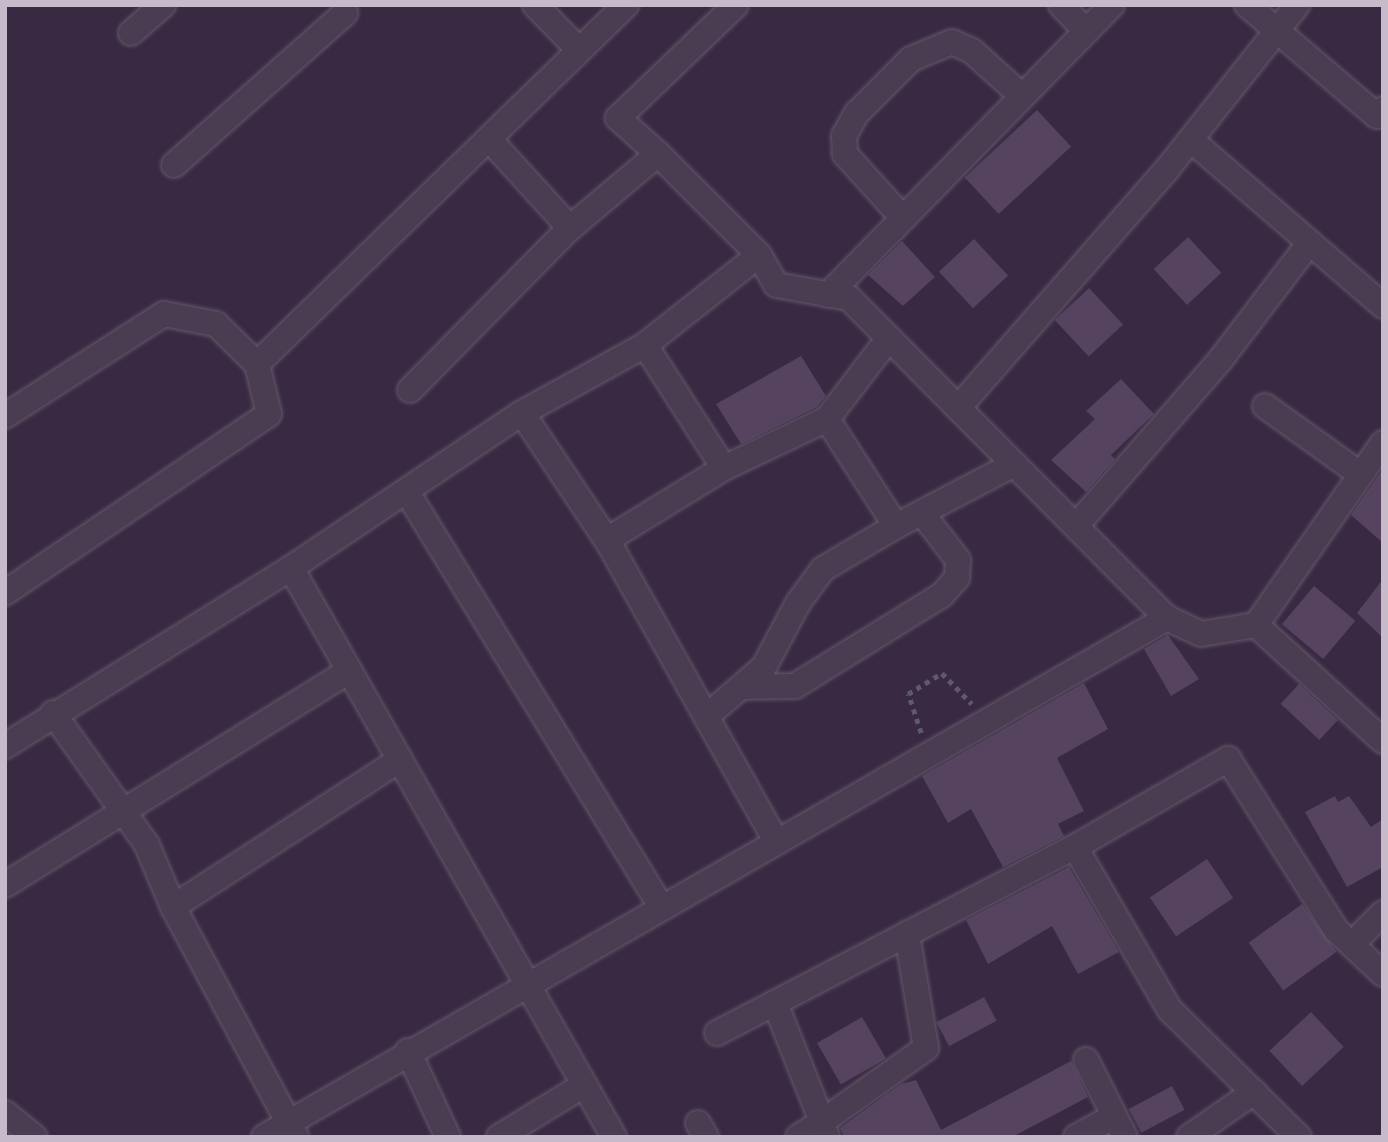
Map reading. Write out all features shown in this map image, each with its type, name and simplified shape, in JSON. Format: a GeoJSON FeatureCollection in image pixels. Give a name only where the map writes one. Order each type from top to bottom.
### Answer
{"type":"FeatureCollection","features":[{"type":"Feature","properties":{"kind":"street"},"geometry":{"type":"LineString","coordinates":[[131,33],[163,5]]}},
{"type":"Feature","properties":{"kind":"street"},"geometry":{"type":"LineString","coordinates":[[534,5],[579,50]]}},
{"type":"Feature","properties":{"kind":"street"},"geometry":{"type":"LineString","coordinates":[[257,364],[626,5]]}},
{"type":"Feature","properties":{"kind":"street"},"geometry":{"type":"LineString","coordinates":[[736,5],[618,118],[759,255],[776,285],[849,298],[1167,618],[1201,634],[1256,625],[1383,443]]}},
{"type":"Feature","properties":{"kind":"street"},"geometry":{"type":"LineString","coordinates":[[1061,5],[1086,31]]}},
{"type":"Feature","properties":{"kind":"street"},"geometry":{"type":"LineString","coordinates":[[828,295],[901,216],[1112,5]]}},
{"type":"Feature","properties":{"kind":"street"},"geometry":{"type":"LineString","coordinates":[[1247,5],[1377,116],[1383,109]]}},
{"type":"Feature","properties":{"kind":"street"},"geometry":{"type":"LineString","coordinates":[[958,408],[1191,139],[1279,32],[1297,5]]}},
{"type":"Feature","properties":{"kind":"street"},"geometry":{"type":"LineString","coordinates":[[174,165],[346,8]]}},
{"type":"Feature","properties":{"kind":"street"},"geometry":{"type":"LineString","coordinates":[[901,216],[845,154],[845,136],[857,113],[911,59],[952,43],[972,51],[1022,96]]}},
{"type":"Feature","properties":{"kind":"street"},"geometry":{"type":"LineString","coordinates":[[489,139],[570,228]]}},
{"type":"Feature","properties":{"kind":"street"},"geometry":{"type":"LineString","coordinates":[[1191,139],[1308,245],[1383,306]]}},
{"type":"Feature","properties":{"kind":"street"},"geometry":{"type":"LineString","coordinates":[[410,390],[570,228],[658,154]]}},
{"type":"Feature","properties":{"kind":"street"},"geometry":{"type":"LineString","coordinates":[[1076,526],[1221,359],[1308,245]]}},
{"type":"Feature","properties":{"kind":"street"},"geometry":{"type":"LineString","coordinates":[[5,746],[53,713],[291,568],[522,413],[645,345],[759,255]]}},
{"type":"Feature","properties":{"kind":"street"},"geometry":{"type":"LineString","coordinates":[[5,416],[164,314],[216,324],[257,364],[269,414],[5,593]]}},
{"type":"Feature","properties":{"kind":"street"},"geometry":{"type":"LineString","coordinates":[[610,545],[614,535],[724,468],[827,419],[889,338]]}},
{"type":"Feature","properties":{"kind":"street"},"geometry":{"type":"LineString","coordinates":[[645,345],[724,468]]}},
{"type":"Feature","properties":{"kind":"street"},"geometry":{"type":"LineString","coordinates":[[1265,406],[1361,475]]}},
{"type":"Feature","properties":{"kind":"street"},"geometry":{"type":"LineString","coordinates":[[522,413],[610,545],[776,841]]}},
{"type":"Feature","properties":{"kind":"street"},"geometry":{"type":"LineString","coordinates":[[827,419],[896,526]]}},
{"type":"Feature","properties":{"kind":"street"},"geometry":{"type":"LineString","coordinates":[[707,716],[764,667],[798,603],[823,569],[896,526],[1013,464]]}},
{"type":"Feature","properties":{"kind":"street"},"geometry":{"type":"LineString","coordinates":[[407,492],[661,907]]}},
{"type":"Feature","properties":{"kind":"street"},"geometry":{"type":"LineString","coordinates":[[742,687],[794,686],[942,595],[957,578],[958,559],[922,513]]}},
{"type":"Feature","properties":{"kind":"street"},"geometry":{"type":"LineString","coordinates":[[291,568],[524,984],[614,1137]]}},
{"type":"Feature","properties":{"kind":"street"},"geometry":{"type":"LineString","coordinates":[[264,1137],[292,1130],[408,1051],[1167,618]]}},
{"type":"Feature","properties":{"kind":"street"},"geometry":{"type":"LineString","coordinates":[[1256,625],[1383,741]]}},
{"type":"Feature","properties":{"kind":"street"},"geometry":{"type":"LineString","coordinates":[[5,885],[349,671]]}},
{"type":"Feature","properties":{"kind":"street"},"geometry":{"type":"LineString","coordinates":[[53,713],[147,845],[173,907],[292,1130]]}},
{"type":"Feature","properties":{"kind":"street"},"geometry":{"type":"LineString","coordinates":[[717,1033],[1075,846],[1228,759],[1336,930],[1383,974]]}},
{"type":"Feature","properties":{"kind":"street"},"geometry":{"type":"LineString","coordinates":[[173,907],[399,760]]}},
{"type":"Feature","properties":{"kind":"street"},"geometry":{"type":"LineString","coordinates":[[1075,846],[1170,1010],[1299,1137]]}},
{"type":"Feature","properties":{"kind":"street"},"geometry":{"type":"LineString","coordinates":[[1352,944],[1383,913]]}},
{"type":"Feature","properties":{"kind":"street"},"geometry":{"type":"LineString","coordinates":[[798,1137],[825,1129],[926,1048],[907,934]]}},
{"type":"Feature","properties":{"kind":"street"},"geometry":{"type":"LineString","coordinates":[[775,1003],[825,1129]]}},
{"type":"Feature","properties":{"kind":"street"},"geometry":{"type":"LineString","coordinates":[[408,1051],[448,1137]]}},
{"type":"Feature","properties":{"kind":"street"},"geometry":{"type":"LineString","coordinates":[[1076,1137],[1119,1127],[1086,1060]]}},
{"type":"Feature","properties":{"kind":"street"},"geometry":{"type":"LineString","coordinates":[[499,1137],[584,1086]]}},
{"type":"Feature","properties":{"kind":"street"},"geometry":{"type":"LineString","coordinates":[[1189,1137],[1254,1092]]}},
{"type":"Feature","properties":{"kind":"street"},"geometry":{"type":"LineString","coordinates":[[5,1113],[35,1137]]}},
{"type":"Feature","properties":{"kind":"path"},"geometry":{"type":"LineString","coordinates":[[928,754],[908,694],[942,673],[987,720]]}},
{"type":"Feature","properties":{"kind":"building"},"geometry":{"type":"Polygon","coordinates":[[[1037,110],[1071,147],[999,214],[965,178],[1037,110]]]}},
{"type":"Feature","properties":{"kind":"building"},"geometry":{"type":"Polygon","coordinates":[[[1188,237],[1221,273],[1187,305],[1154,269],[1188,237]]]}},
{"type":"Feature","properties":{"kind":"building"},"geometry":{"type":"Polygon","coordinates":[[[974,239],[1008,276],[973,308],[939,272],[974,239]]]}},
{"type":"Feature","properties":{"kind":"building"},"geometry":{"type":"Polygon","coordinates":[[[902,241],[935,277],[903,306],[868,275],[902,241]]]}},
{"type":"Feature","properties":{"kind":"building"},"geometry":{"type":"Polygon","coordinates":[[[1089,288],[1123,325],[1089,357],[1055,320],[1089,288]]]}},
{"type":"Feature","properties":{"kind":"building"},"geometry":{"type":"Polygon","coordinates":[[[801,356],[826,396],[817,407],[741,444],[716,404],[801,356]]]}},
{"type":"Feature","properties":{"kind":"building"},"geometry":{"type":"Polygon","coordinates":[[[1121,379],[1154,414],[1111,455],[1115,459],[1086,492],[1051,460],[1095,419],[1086,411],[1121,379]]]}},
{"type":"Feature","properties":{"kind":"building"},"geometry":{"type":"Polygon","coordinates":[[[1383,469],[1383,543],[1351,515],[1383,469]]]}},
{"type":"Feature","properties":{"kind":"building"},"geometry":{"type":"Polygon","coordinates":[[[1383,579],[1383,638],[1357,613],[1383,579]]]}},
{"type":"Feature","properties":{"kind":"building"},"geometry":{"type":"Polygon","coordinates":[[[1314,586],[1355,621],[1323,659],[1282,624],[1314,586]]]}},
{"type":"Feature","properties":{"kind":"building"},"geometry":{"type":"Polygon","coordinates":[[[1168,635],[1199,679],[1171,696],[1144,649],[1168,635]]]}},
{"type":"Feature","properties":{"kind":"building"},"geometry":{"type":"Polygon","coordinates":[[[1084,683],[1108,729],[1057,758],[1084,811],[1058,824],[1064,836],[1003,867],[971,809],[948,823],[922,776],[1084,683]]]}},
{"type":"Feature","properties":{"kind":"building"},"geometry":{"type":"Polygon","coordinates":[[[1299,684],[1338,720],[1319,740],[1281,704],[1299,684]]]}},
{"type":"Feature","properties":{"kind":"building"},"geometry":{"type":"Polygon","coordinates":[[[1335,796],[1338,802],[1349,796],[1371,827],[1383,819],[1383,867],[1347,887],[1305,812],[1335,796]]]}},
{"type":"Feature","properties":{"kind":"building"},"geometry":{"type":"Polygon","coordinates":[[[1207,859],[1233,898],[1176,937],[1150,898],[1207,859]]]}},
{"type":"Feature","properties":{"kind":"building"},"geometry":{"type":"Polygon","coordinates":[[[1069,867],[1119,952],[1078,974],[1052,926],[988,964],[966,920],[1069,867]]]}},
{"type":"Feature","properties":{"kind":"building"},"geometry":{"type":"Polygon","coordinates":[[[1302,904],[1337,952],[1283,991],[1249,943],[1302,904]]]}},
{"type":"Feature","properties":{"kind":"building"},"geometry":{"type":"Polygon","coordinates":[[[984,997],[997,1021],[949,1046],[936,1022],[984,997]]]}},
{"type":"Feature","properties":{"kind":"building"},"geometry":{"type":"Polygon","coordinates":[[[1311,1012],[1344,1047],[1302,1086],[1269,1051],[1311,1012]]]}},
{"type":"Feature","properties":{"kind":"building"},"geometry":{"type":"Polygon","coordinates":[[[862,1017],[886,1059],[841,1085],[817,1043],[862,1017]]]}},
{"type":"Feature","properties":{"kind":"building"},"geometry":{"type":"Polygon","coordinates":[[[1071,1061],[1088,1097],[1012,1137],[844,1137],[840,1128],[901,1084],[916,1080],[941,1130],[1071,1061]]]}},
{"type":"Feature","properties":{"kind":"building"},"geometry":{"type":"Polygon","coordinates":[[[1172,1086],[1185,1110],[1141,1133],[1129,1109],[1172,1086]]]}}]}
